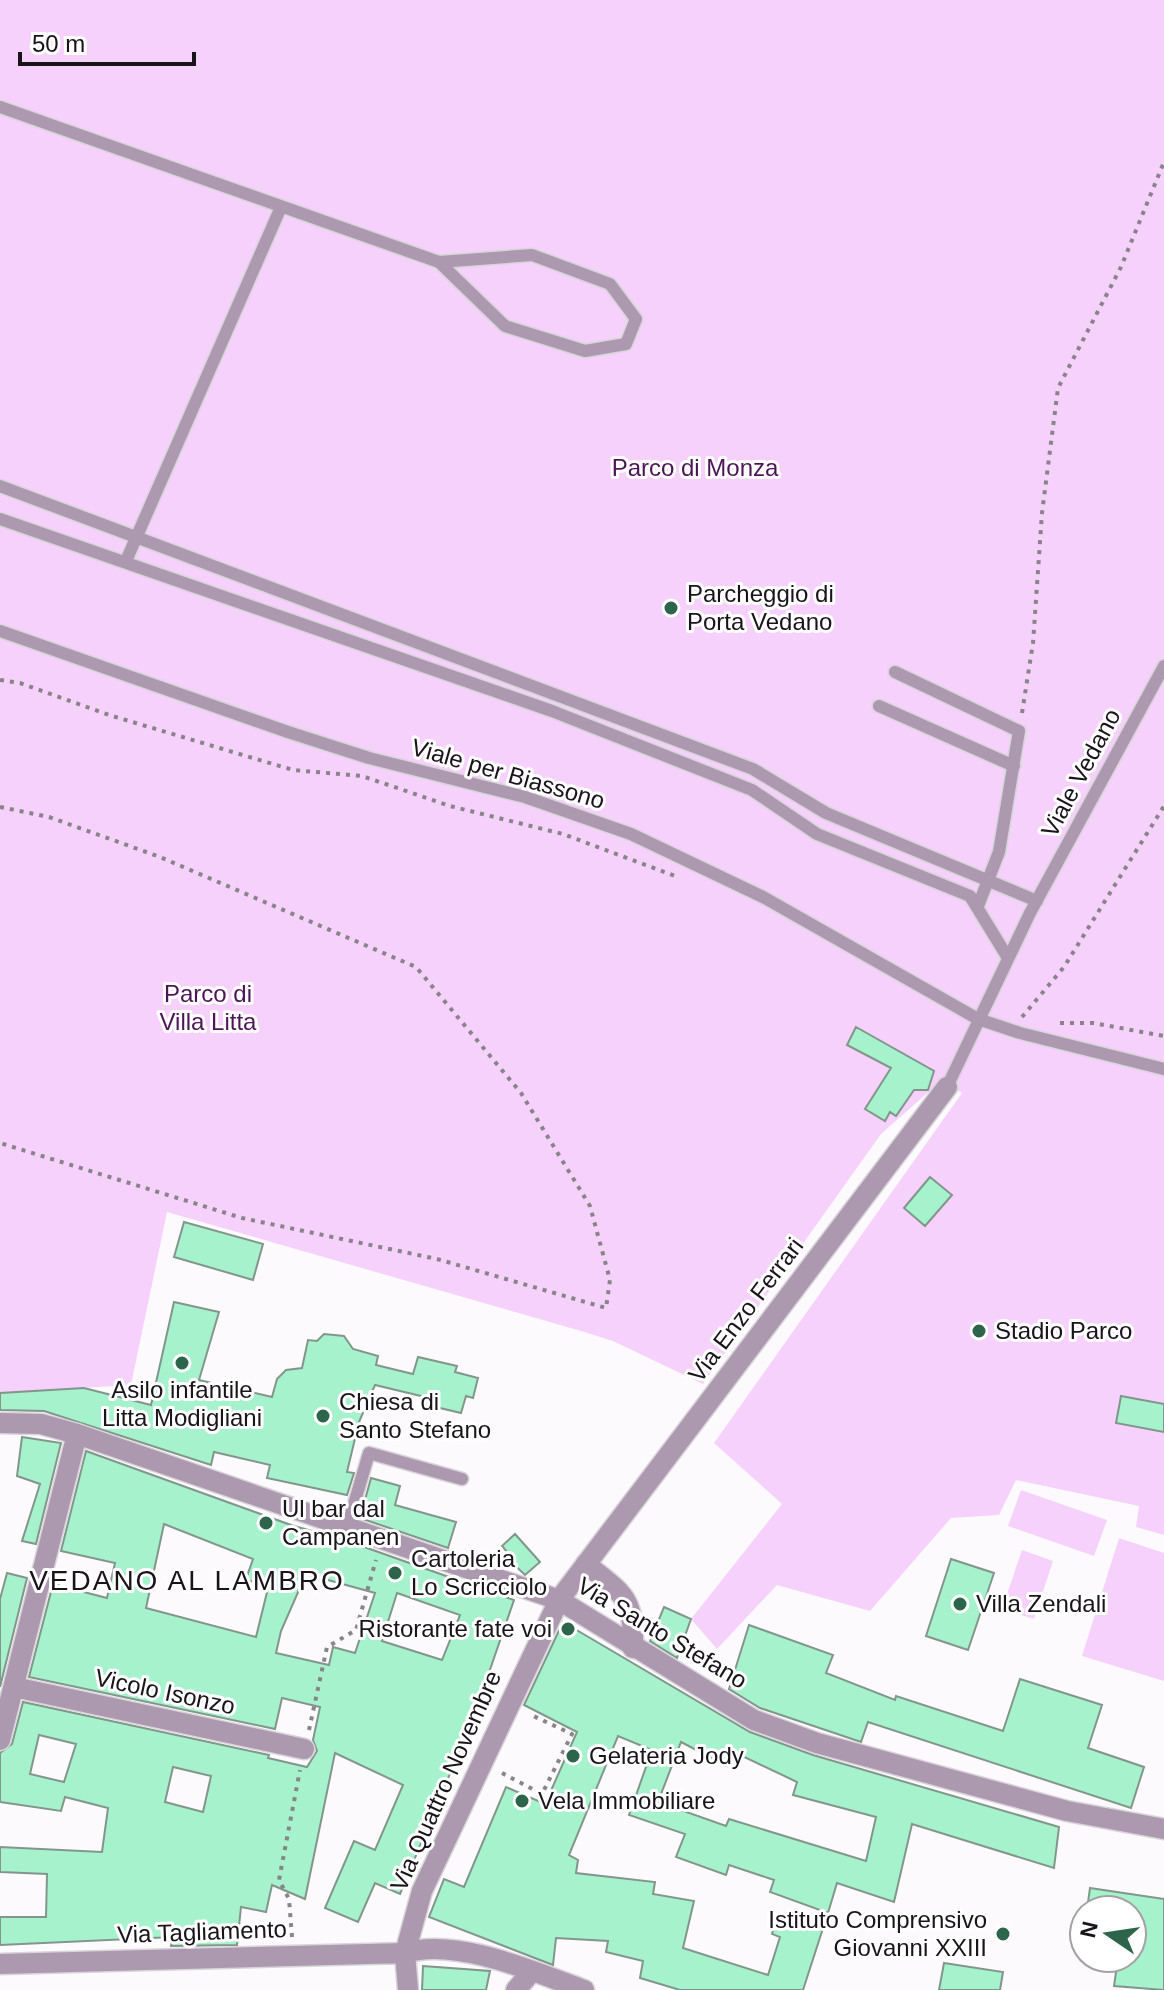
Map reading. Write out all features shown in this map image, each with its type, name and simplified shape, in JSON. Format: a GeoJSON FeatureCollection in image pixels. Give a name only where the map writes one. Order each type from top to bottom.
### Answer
{"type":"FeatureCollection","features":[{"type":"Feature","properties":{"kind":"street","name":"Via Enzo Ferrari"},"geometry":{"type":"LineString","coordinates":[[559,1600],[947,1087]]}},
{"type":"Feature","properties":{"kind":"street","name":"Via Santo Stefano"},"geometry":{"type":"LineString","coordinates":[[0,1423],[41,1424],[77,1434],[559,1600],[754,1720],[817,1743],[1067,1811],[1164,1829]]}},
{"type":"Feature","properties":{"kind":"street"},"geometry":{"type":"LineString","coordinates":[[0,1740],[77,1434]]}},
{"type":"Feature","properties":{"kind":"street"},"geometry":{"type":"LineString","coordinates":[[586,1564],[622,1593],[634,1615],[633,1648]]}},
{"type":"Feature","properties":{"kind":"street","name":"Via Quattro Novembre"},"geometry":{"type":"LineString","coordinates":[[408,1990],[405,1953],[422,1891],[559,1600]]}},
{"type":"Feature","properties":{"kind":"street","name":"Vicolo Isonzo"},"geometry":{"type":"LineString","coordinates":[[14,1687],[304,1749]]}},
{"type":"Feature","properties":{"kind":"street","name":"Via Tagliamento"},"geometry":{"type":"LineString","coordinates":[[0,1964],[405,1953],[427,1946],[532,1971],[584,1990]]}},
{"type":"Feature","properties":{"kind":"street"},"geometry":{"type":"LineString","coordinates":[[516,1990],[532,1971]]}},
{"type":"Feature","properties":{"kind":"lane"},"geometry":{"type":"LineString","coordinates":[[0,107],[439,262],[532,255],[610,284],[636,319],[626,344],[585,351],[505,326],[439,262]]}},
{"type":"Feature","properties":{"kind":"lane"},"geometry":{"type":"LineString","coordinates":[[126,561],[281,207]]}},
{"type":"Feature","properties":{"kind":"lane"},"geometry":{"type":"LineString","coordinates":[[0,486],[753,769],[826,813],[1037,901]]}},
{"type":"Feature","properties":{"kind":"lane"},"geometry":{"type":"LineString","coordinates":[[0,519],[552,711],[752,790],[817,834],[970,896],[1008,958]]}},
{"type":"Feature","properties":{"kind":"lane","name":"Viale per Biassono"},"geometry":{"type":"LineString","coordinates":[[0,631],[288,732],[369,758],[525,797],[631,834],[763,897],[978,1019],[1020,1033],[1164,1069]]}},
{"type":"Feature","properties":{"kind":"lane","name":"Viale Vedano"},"geometry":{"type":"LineString","coordinates":[[947,1087],[1037,901],[1164,666]]}},
{"type":"Feature","properties":{"kind":"lane"},"geometry":{"type":"LineString","coordinates":[[895,672],[1019,731],[999,852],[978,906]]}},
{"type":"Feature","properties":{"kind":"lane"},"geometry":{"type":"LineString","coordinates":[[879,706],[1014,766]]}},
{"type":"Feature","properties":{"kind":"lane"},"geometry":{"type":"LineString","coordinates":[[347,1528],[369,1453],[462,1479]]}},
{"type":"Feature","properties":{"kind":"path"},"geometry":{"type":"LineString","coordinates":[[1019,731],[1033,643],[1042,513],[1058,388],[1121,267],[1164,162]]}},
{"type":"Feature","properties":{"kind":"path"},"geometry":{"type":"LineString","coordinates":[[0,680],[20,683],[101,712],[293,770],[362,776],[450,806],[563,834],[664,874],[679,876]]}},
{"type":"Feature","properties":{"kind":"path"},"geometry":{"type":"LineString","coordinates":[[1032,1024],[1016,1024],[1064,967],[1164,806]]}},
{"type":"Feature","properties":{"kind":"path"},"geometry":{"type":"LineString","coordinates":[[0,807],[49,817],[160,857],[416,967],[521,1093],[590,1206],[610,1280],[606,1308],[437,1259],[242,1218],[0,1143]]}},
{"type":"Feature","properties":{"kind":"path"},"geometry":{"type":"LineString","coordinates":[[1047,1023],[1093,1023],[1164,1036]]}},
{"type":"Feature","properties":{"kind":"path"},"geometry":{"type":"LineString","coordinates":[[294,1955],[289,1899],[279,1880],[304,1749],[327,1647],[356,1630],[382,1540]]}},
{"type":"Feature","properties":{"kind":"path"},"geometry":{"type":"LineString","coordinates":[[508,1704],[572,1734],[542,1794]]}},
{"type":"Feature","properties":{"kind":"path"},"geometry":{"type":"LineString","coordinates":[[482,1763],[548,1797]]}},
{"type":"Feature","properties":{"kind":"green space","name":"Parco di Monza"},"geometry":{"type":"Polygon","coordinates":[[[0,0],[1164,0],[1164,1535],[1136,1527],[1139,1506],[1016,1480],[999,1515],[951,1518],[870,1611],[777,1585],[717,1649],[691,1619],[782,1504],[714,1443],[962,1093],[941,1081],[881,1134],[703,1384],[613,1341],[167,1212],[131,1385],[0,1393],[0,0]]]}},
{"type":"Feature","properties":{"kind":"green space"},"geometry":{"type":"Polygon","coordinates":[[[1021,1490],[1107,1520],[1094,1556],[1008,1526],[1021,1490]]]}},
{"type":"Feature","properties":{"kind":"green space"},"geometry":{"type":"Polygon","coordinates":[[[1119,1538],[1164,1553],[1164,1681],[1082,1656],[1119,1538]]]}},
{"type":"Feature","properties":{"kind":"green space"},"geometry":{"type":"Polygon","coordinates":[[[1022,1550],[1053,1561],[1034,1619],[1002,1609],[1022,1550]]]}},
{"type":"Feature","properties":{"kind":"building"},"geometry":{"type":"Polygon","coordinates":[[[856,1027],[934,1071],[928,1090],[914,1090],[896,1116],[890,1112],[885,1121],[865,1109],[891,1068],[847,1045],[856,1027]]]}},
{"type":"Feature","properties":{"kind":"building"},"geometry":{"type":"Polygon","coordinates":[[[930,1177],[952,1195],[925,1226],[904,1208],[930,1177]]]}},
{"type":"Feature","properties":{"kind":"building"},"geometry":{"type":"Polygon","coordinates":[[[184,1222],[263,1244],[253,1280],[174,1257],[184,1222]]]}},
{"type":"Feature","properties":{"kind":"building"},"geometry":{"type":"Polygon","coordinates":[[[174,1302],[219,1312],[199,1380],[272,1397],[277,1379],[286,1370],[302,1368],[308,1340],[317,1341],[324,1334],[344,1336],[353,1349],[378,1356],[376,1365],[413,1374],[418,1357],[457,1366],[455,1372],[478,1378],[473,1398],[466,1396],[461,1413],[423,1404],[425,1397],[375,1385],[359,1422],[347,1472],[354,1473],[347,1495],[267,1478],[270,1465],[214,1452],[211,1465],[44,1411],[0,1410],[0,1393],[84,1388],[151,1405],[174,1302]]]}},
{"type":"Feature","properties":{"kind":"building"},"geometry":{"type":"Polygon","coordinates":[[[1121,1396],[1164,1404],[1164,1432],[1116,1423],[1121,1396]]]}},
{"type":"Feature","properties":{"kind":"building"},"geometry":{"type":"Polygon","coordinates":[[[22,1437],[61,1443],[36,1544],[22,1541],[40,1484],[17,1476],[22,1437]]]}},
{"type":"Feature","properties":{"kind":"building"},"geometry":{"type":"Polygon","coordinates":[[[86,1451],[291,1525],[353,1543],[514,1600],[474,1716],[400,1894],[375,1883],[358,1922],[325,1908],[354,1841],[375,1850],[403,1785],[335,1753],[305,1899],[272,1885],[266,1912],[241,1907],[237,1945],[171,1946],[173,1937],[0,1945],[0,1917],[46,1917],[47,1874],[0,1872],[0,1847],[102,1852],[108,1808],[65,1797],[61,1811],[0,1802],[0,1753],[12,1744],[23,1702],[269,1755],[268,1758],[307,1767],[317,1751],[313,1740],[320,1707],[282,1698],[275,1729],[29,1677],[53,1584],[107,1598],[115,1563],[61,1551],[86,1451]],[[164,1524],[146,1608],[256,1637],[268,1588],[246,1579],[253,1559],[164,1524]],[[306,1574],[281,1631],[276,1653],[329,1665],[333,1647],[355,1653],[375,1593],[306,1574]],[[397,1593],[382,1641],[442,1660],[460,1615],[397,1593]],[[39,1735],[30,1774],[64,1782],[76,1744],[39,1735]],[[173,1767],[165,1802],[203,1812],[211,1776],[173,1767]]]}},
{"type":"Feature","properties":{"kind":"building"},"geometry":{"type":"Polygon","coordinates":[[[371,1478],[400,1486],[395,1505],[456,1522],[448,1548],[360,1518],[371,1478]]]}},
{"type":"Feature","properties":{"kind":"building"},"geometry":{"type":"Polygon","coordinates":[[[515,1534],[540,1562],[525,1575],[505,1556],[508,1553],[502,1546],[515,1534]]]}},
{"type":"Feature","properties":{"kind":"building","name":"Villa Zendali"},"geometry":{"type":"Polygon","coordinates":[[[951,1559],[994,1573],[968,1650],[926,1636],[951,1559]]]}},
{"type":"Feature","properties":{"kind":"building"},"geometry":{"type":"Polygon","coordinates":[[[7,1573],[27,1578],[0,1687],[0,1599],[7,1573]]]}},
{"type":"Feature","properties":{"kind":"building"},"geometry":{"type":"Polygon","coordinates":[[[664,1607],[691,1619],[677,1658],[650,1641],[664,1607]]]}},
{"type":"Feature","properties":{"kind":"building"},"geometry":{"type":"Polygon","coordinates":[[[563,1622],[750,1732],[813,1755],[1059,1827],[1054,1868],[912,1824],[894,1902],[837,1883],[828,1913],[770,1892],[774,1880],[729,1865],[726,1875],[676,1857],[685,1834],[629,1815],[652,1750],[618,1736],[569,1855],[578,1860],[576,1873],[655,1882],[653,1894],[694,1901],[683,1948],[768,1975],[780,1937],[772,1934],[778,1914],[825,1922],[803,1990],[680,1990],[640,1978],[643,1961],[606,1952],[608,1941],[556,1938],[553,1965],[429,1917],[444,1879],[464,1887],[506,1787],[545,1804],[577,1732],[524,1705],[563,1622]],[[681,1742],[658,1802],[726,1826],[729,1819],[866,1861],[876,1817],[793,1795],[797,1782],[734,1752],[727,1766],[681,1742]]]}},
{"type":"Feature","properties":{"kind":"building"},"geometry":{"type":"Polygon","coordinates":[[[749,1625],[833,1655],[826,1673],[895,1700],[896,1696],[1003,1731],[1020,1679],[1102,1705],[1088,1748],[1144,1767],[1131,1808],[868,1722],[861,1742],[760,1708],[729,1689],[749,1625]]]}},
{"type":"Feature","properties":{"kind":"building"},"geometry":{"type":"Polygon","coordinates":[[[1090,1888],[1130,1894],[1089,1894],[1090,1888]]]}},
{"type":"Feature","properties":{"kind":"building"},"geometry":{"type":"Polygon","coordinates":[[[1148,1897],[1164,1899],[1164,1990],[1114,1986],[1116,1974],[1148,1974],[1148,1897]]]}},
{"type":"Feature","properties":{"kind":"building"},"geometry":{"type":"Polygon","coordinates":[[[944,1963],[1003,1972],[1000,1990],[939,1990],[944,1963]]]}},
{"type":"Feature","properties":{"kind":"building"},"geometry":{"type":"Polygon","coordinates":[[[423,1966],[490,1971],[486,1990],[422,1990],[423,1966]]]}},
{"type":"Feature","properties":{"kind":"place","name":"Parcheggio di Porta Vedano"},"geometry":{"type":"Point","coordinates":[671,608]}},
{"type":"Feature","properties":{"kind":"place","name":"Stadio Parco"},"geometry":{"type":"Point","coordinates":[979,1331]}},
{"type":"Feature","properties":{"kind":"place","name":"Asilo infantile Litta Modigliani"},"geometry":{"type":"Point","coordinates":[182,1363]}},
{"type":"Feature","properties":{"kind":"place","name":"Chiesa di Santo Stefano"},"geometry":{"type":"Point","coordinates":[323,1416]}},
{"type":"Feature","properties":{"kind":"place","name":"Ul bar dal Campanen"},"geometry":{"type":"Point","coordinates":[266,1523]}},
{"type":"Feature","properties":{"kind":"place","name":"Cartoleria Lo Scricciolo"},"geometry":{"type":"Point","coordinates":[395,1573]}},
{"type":"Feature","properties":{"kind":"place","name":"Villa Zendali"},"geometry":{"type":"Point","coordinates":[960,1604]}},
{"type":"Feature","properties":{"kind":"place","name":"Ristorante fate voi"},"geometry":{"type":"Point","coordinates":[568,1629]}},
{"type":"Feature","properties":{"kind":"place","name":"Gelateria Jody"},"geometry":{"type":"Point","coordinates":[573,1756]}},
{"type":"Feature","properties":{"kind":"place","name":"Vela Immobiliare"},"geometry":{"type":"Point","coordinates":[522,1801]}},
{"type":"Feature","properties":{"kind":"place","name":"Istituto Comprensivo Giovanni XXIII"},"geometry":{"type":"Point","coordinates":[1003,1934]}},
{"type":"Feature","properties":{"kind":"district","name":"VEDANO AL LAMBRO"},"geometry":{"type":"Point","coordinates":[187,1580]}},
{"type":"Feature","properties":{"kind":"park label","name":"Parco di Villa Litta"},"geometry":{"type":"Point","coordinates":[208,1008]}}]}
